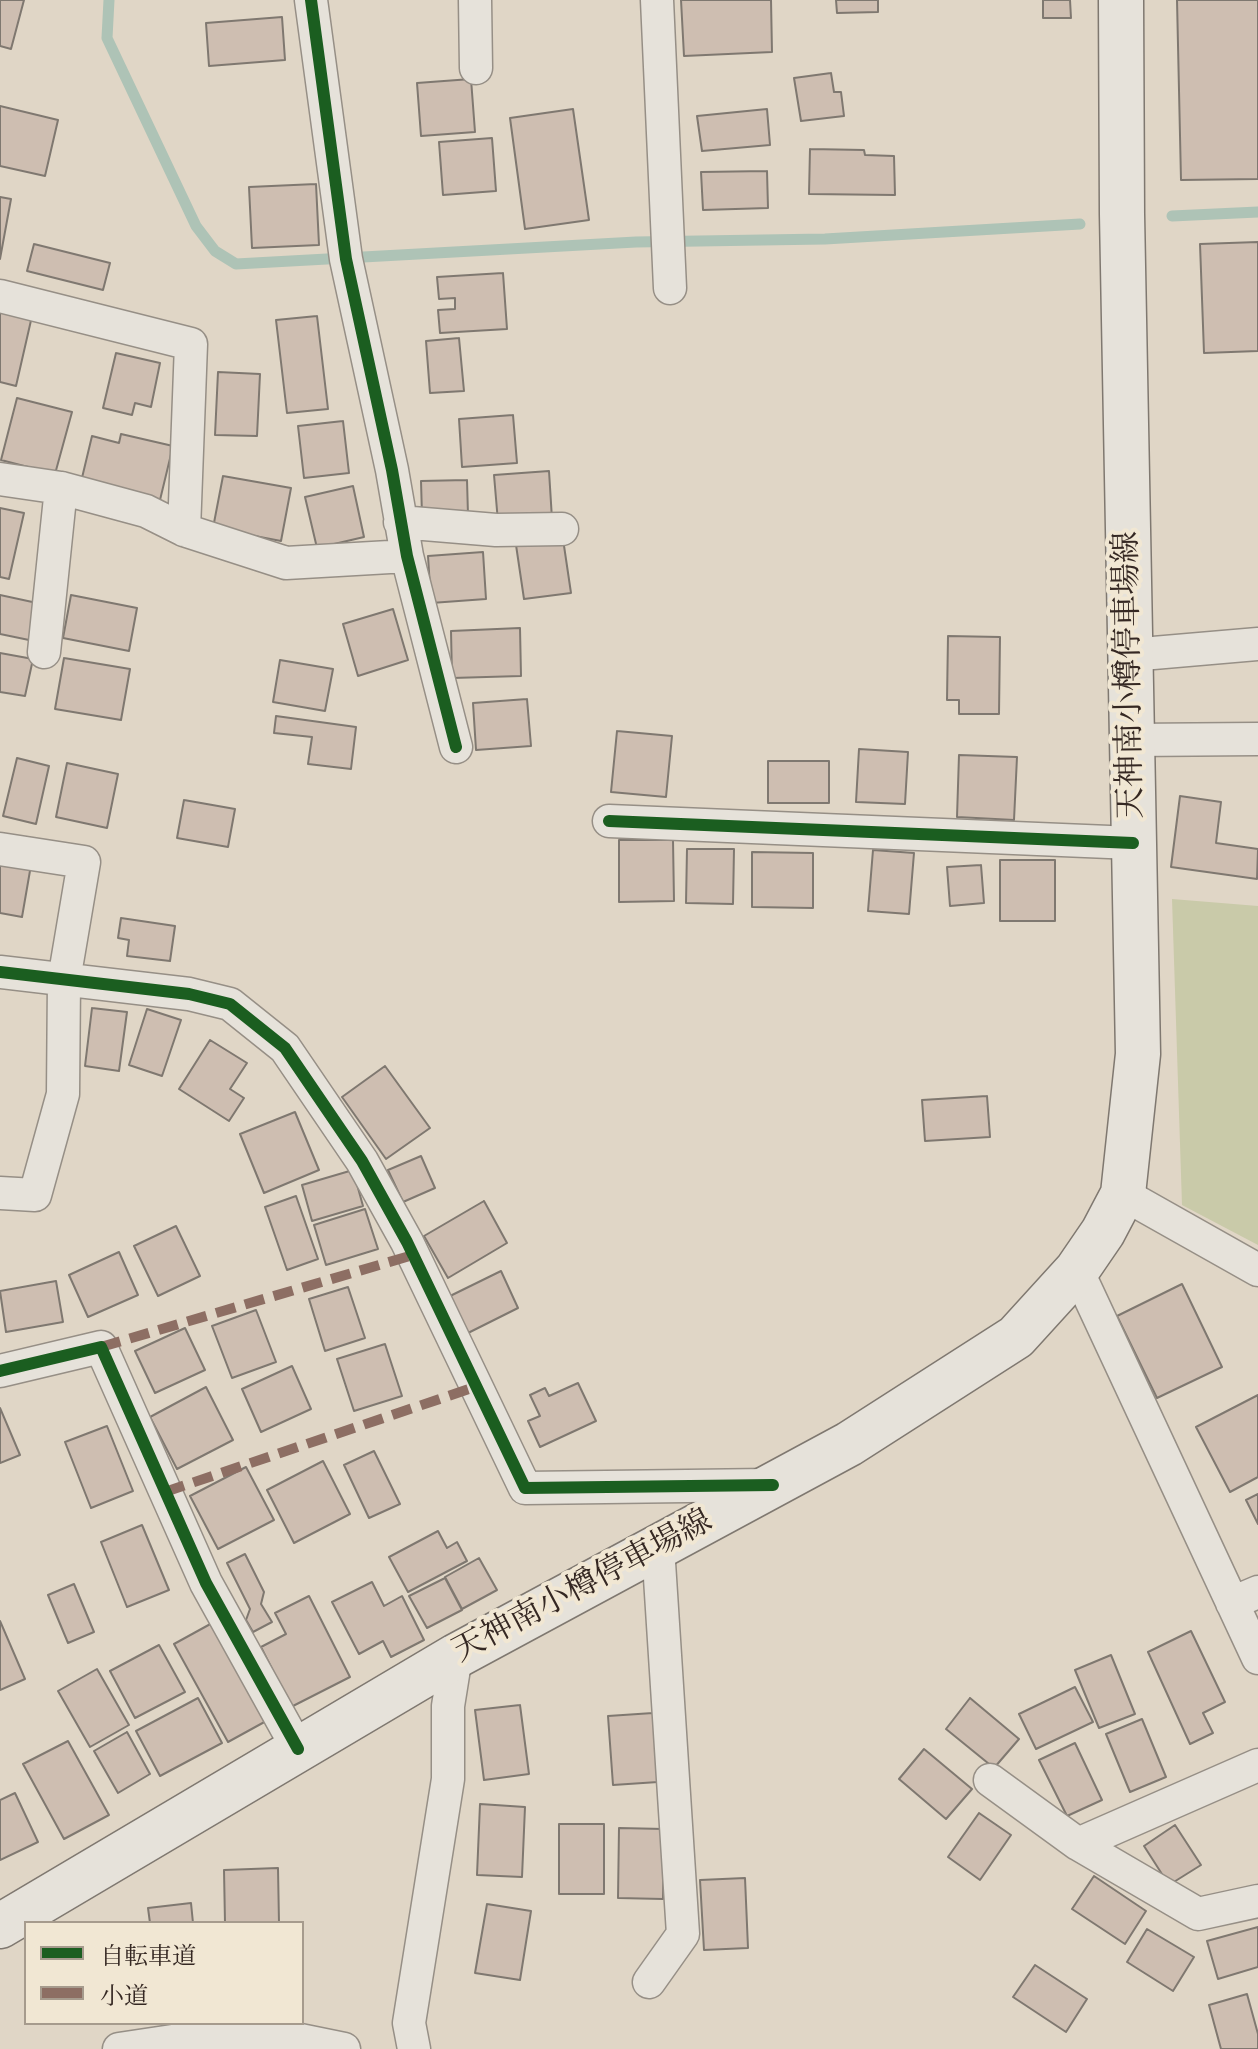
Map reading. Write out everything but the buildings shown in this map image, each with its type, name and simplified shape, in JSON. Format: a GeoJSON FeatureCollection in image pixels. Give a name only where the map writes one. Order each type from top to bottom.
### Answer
{"type":"FeatureCollection","features":[{"type":"Feature","properties":{"kind":"main road","name":"天神南小樽停車場線"},"geometry":{"type":"LineString","coordinates":[[0,1926],[456,1656],[849,1444],[1016,1337],[1077,1270],[1103,1232],[1123,1194],[1138,1054],[1122,230],[1121,0]]}},
{"type":"Feature","properties":{"kind":"street"},"geometry":{"type":"LineString","coordinates":[[311,0],[346,259],[392,470],[407,556],[456,747]]}},
{"type":"Feature","properties":{"kind":"street"},"geometry":{"type":"LineString","coordinates":[[475,0],[476,68]]}},
{"type":"Feature","properties":{"kind":"street"},"geometry":{"type":"LineString","coordinates":[[657,0],[670,288]]}},
{"type":"Feature","properties":{"kind":"street"},"geometry":{"type":"LineString","coordinates":[[0,296],[191,344],[184,530]]}},
{"type":"Feature","properties":{"kind":"street"},"geometry":{"type":"LineString","coordinates":[[0,479],[61,488],[146,511],[184,530],[286,563],[407,556]]}},
{"type":"Feature","properties":{"kind":"street"},"geometry":{"type":"LineString","coordinates":[[44,652],[61,488]]}},
{"type":"Feature","properties":{"kind":"street"},"geometry":{"type":"LineString","coordinates":[[400,522],[496,530],[562,529]]}},
{"type":"Feature","properties":{"kind":"street"},"geometry":{"type":"LineString","coordinates":[[1130,655],[1258,644]]}},
{"type":"Feature","properties":{"kind":"street"},"geometry":{"type":"LineString","coordinates":[[1131,740],[1258,739]]}},
{"type":"Feature","properties":{"kind":"street"},"geometry":{"type":"LineString","coordinates":[[609,821],[1133,843]]}},
{"type":"Feature","properties":{"kind":"street"},"geometry":{"type":"LineString","coordinates":[[0,849],[84,862],[64,980],[63,1094],[35,1195],[0,1193]]}},
{"type":"Feature","properties":{"kind":"street"},"geometry":{"type":"LineString","coordinates":[[0,972],[189,994],[230,1004],[285,1048],[362,1161],[407,1242],[525,1488],[773,1485]]}},
{"type":"Feature","properties":{"kind":"street"},"geometry":{"type":"LineString","coordinates":[[1123,1194],[1258,1270]]}},
{"type":"Feature","properties":{"kind":"street"},"geometry":{"type":"LineString","coordinates":[[1077,1270],[1245,1597],[1258,1658]]}},
{"type":"Feature","properties":{"kind":"street"},"geometry":{"type":"LineString","coordinates":[[0,1371],[101,1347],[206,1583],[298,1749]]}},
{"type":"Feature","properties":{"kind":"street"},"geometry":{"type":"LineString","coordinates":[[649,1982],[683,1934],[658,1547]]}},
{"type":"Feature","properties":{"kind":"street"},"geometry":{"type":"LineString","coordinates":[[414,2049],[409,2023],[448,1779],[448,1706],[456,1656]]}},
{"type":"Feature","properties":{"kind":"street"},"geometry":{"type":"LineString","coordinates":[[1078,1844],[1258,1765]]}},
{"type":"Feature","properties":{"kind":"street"},"geometry":{"type":"LineString","coordinates":[[990,1780],[1078,1844],[1198,1914],[1258,1901]]}},
{"type":"Feature","properties":{"kind":"street"},"geometry":{"type":"LineString","coordinates":[[119,2049],[179,2040],[211,2044],[295,2039],[344,2049]]}},
{"type":"Feature","properties":{"kind":"green space"},"geometry":{"type":"Polygon","coordinates":[[[1172,899],[1258,906],[1258,1245],[1182,1205],[1172,899]]]}},
{"type":"Feature","properties":{"kind":"waterway"},"geometry":{"type":"LineString","coordinates":[[109,0],[107,38],[196,226],[215,251],[236,264],[636,242],[825,239],[1080,224]]}},
{"type":"Feature","properties":{"kind":"waterway"},"geometry":{"type":"LineString","coordinates":[[1172,216],[1258,212]]}},
{"type":"Feature","properties":{"kind":"marked path"},"geometry":{"type":"LineString","coordinates":[[101,1347],[413,1255]]}},
{"type":"Feature","properties":{"kind":"marked path"},"geometry":{"type":"LineString","coordinates":[[165,1492],[475,1387]]}},
{"type":"Feature","properties":{"kind":"cycle path"},"geometry":{"type":"LineString","coordinates":[[311,0],[346,259],[392,470],[407,556],[456,747]]}},
{"type":"Feature","properties":{"kind":"cycle path"},"geometry":{"type":"LineString","coordinates":[[609,821],[1133,843]]}},
{"type":"Feature","properties":{"kind":"cycle path"},"geometry":{"type":"LineString","coordinates":[[0,972],[189,994],[230,1004],[285,1048],[362,1161],[407,1242],[525,1488],[773,1485]]}},
{"type":"Feature","properties":{"kind":"cycle path"},"geometry":{"type":"LineString","coordinates":[[0,1371],[101,1347],[206,1583],[298,1749]]}}]}
